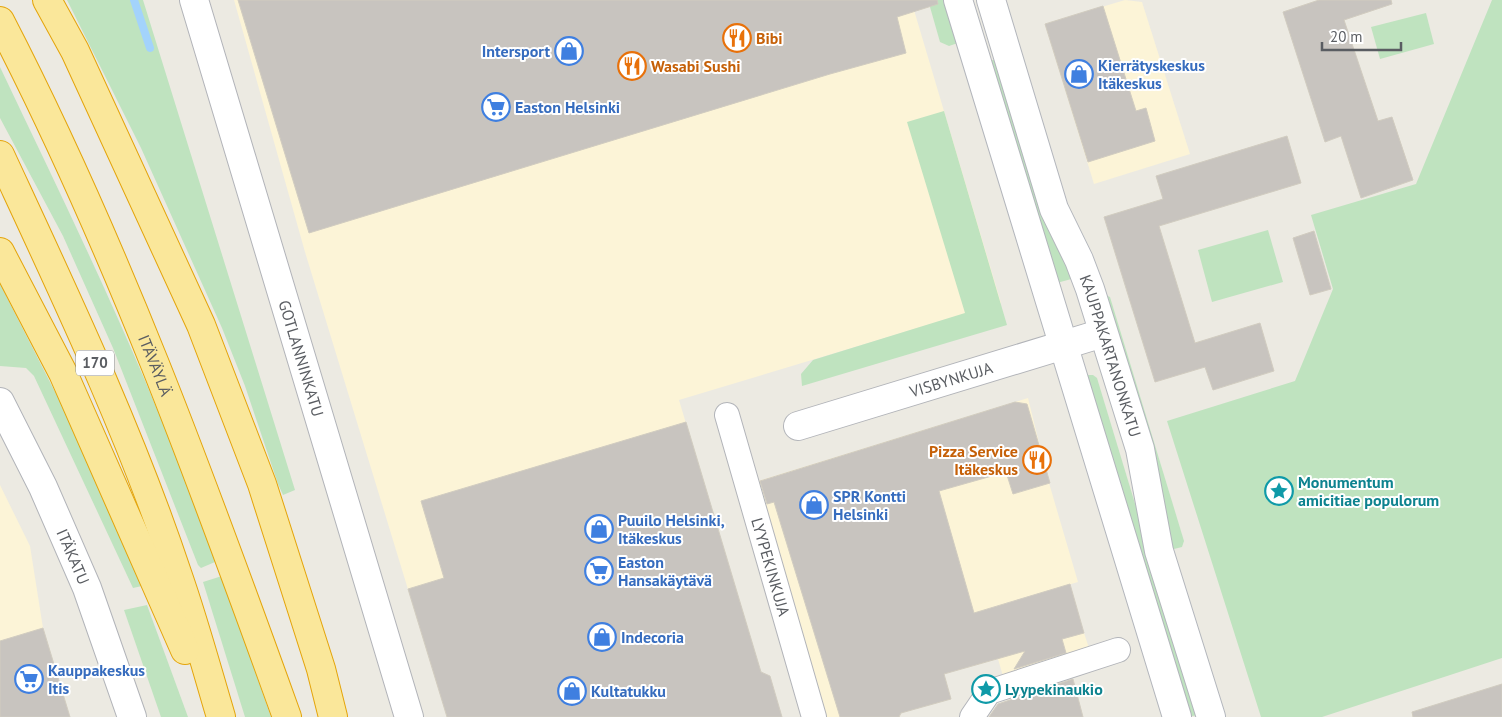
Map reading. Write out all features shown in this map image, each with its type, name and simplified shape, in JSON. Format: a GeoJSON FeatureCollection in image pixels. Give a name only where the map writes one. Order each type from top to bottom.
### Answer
{"type":"FeatureCollection","features":[{"type":"Feature","properties":{"kind":"highway"},"geometry":{"type":"LineString","coordinates":[[48,0],[75,51],[201,325],[262,484],[321,669],[333,717]]}},
{"type":"Feature","properties":{"kind":"highway","name":"ITÄVÄYLÄ"},"geometry":{"type":"LineString","coordinates":[[0,22],[89,208],[151,350],[211,503],[287,717]]}},
{"type":"Feature","properties":{"kind":"highway","name":"170"},"geometry":{"type":"LineString","coordinates":[[0,155],[81,330],[130,447],[178,575],[221,717]]}},
{"type":"Feature","properties":{"kind":"highway"},"geometry":{"type":"LineString","coordinates":[[0,252],[63,374],[156,581],[213,717]]}},
{"type":"Feature","properties":{"kind":"main road","name":"GOTLANNINKATU"},"geometry":{"type":"LineString","coordinates":[[194,0],[409,717]]}},
{"type":"Feature","properties":{"kind":"main road"},"geometry":{"type":"LineString","coordinates":[[990,0],[960,4],[1177,717]]}},
{"type":"Feature","properties":{"kind":"main road","name":"KAUPPAKARTANONKATU"},"geometry":{"type":"LineString","coordinates":[[990,0],[1054,209],[1079,260],[1140,449],[1159,551],[1211,717]]}},
{"type":"Feature","properties":{"kind":"main road","name":"VISBYNKUJA"},"geometry":{"type":"LineString","coordinates":[[798,426],[1104,333]]}},
{"type":"Feature","properties":{"kind":"main road","name":"ITÄKATU"},"geometry":{"type":"LineString","coordinates":[[0,402],[43,487],[77,562],[106,638],[132,717]]}},
{"type":"Feature","properties":{"kind":"street","name":"LYYPEKINKUJA"},"geometry":{"type":"LineString","coordinates":[[727,415],[814,717]]}},
{"type":"Feature","properties":{"kind":"street"},"geometry":{"type":"LineString","coordinates":[[972,717],[988,692],[1118,650]]}},
{"type":"Feature","properties":{"kind":"shaded area"},"geometry":{"type":"Polygon","coordinates":[[[234,0],[911,0],[1001,303],[679,400],[774,717],[447,717],[305,252],[234,0]]]}},
{"type":"Feature","properties":{"kind":"shaded area"},"geometry":{"type":"Polygon","coordinates":[[[1125,0],[1142,2],[1190,154],[1094,184],[1045,24],[1125,0]]]}},
{"type":"Feature","properties":{"kind":"shaded area"},"geometry":{"type":"Polygon","coordinates":[[[1028,398],[1049,483],[1078,582],[1006,603],[1020,652],[1084,633],[1092,657],[1005,683],[998,659],[944,674],[951,699],[901,713],[899,717],[827,717],[755,482],[1028,398]]]}},
{"type":"Feature","properties":{"kind":"shaded area"},"geometry":{"type":"Polygon","coordinates":[[[0,485],[30,546],[43,628],[70,717],[0,717],[0,485]]]}},
{"type":"Feature","properties":{"kind":"green space"},"geometry":{"type":"Polygon","coordinates":[[[67,0],[143,0],[295,490],[283,495],[245,386],[222,328],[141,148],[67,0]]]}},
{"type":"Feature","properties":{"kind":"green space"},"geometry":{"type":"Polygon","coordinates":[[[928,0],[949,0],[961,42],[949,46],[940,42],[928,0]]]}},
{"type":"Feature","properties":{"kind":"green space"},"geometry":{"type":"Polygon","coordinates":[[[1492,0],[1502,0],[1502,658],[1322,717],[1261,717],[1167,421],[1295,381],[1333,289],[1311,215],[1416,184],[1492,0]]]}},
{"type":"Feature","properties":{"kind":"green space"},"geometry":{"type":"Polygon","coordinates":[[[1426,13],[1434,44],[1380,59],[1371,27],[1426,13]]]}},
{"type":"Feature","properties":{"kind":"green space"},"geometry":{"type":"Polygon","coordinates":[[[1001,58],[1075,278],[1053,284],[985,62],[1001,58]]]}},
{"type":"Feature","properties":{"kind":"green space"},"geometry":{"type":"Polygon","coordinates":[[[0,67],[115,311],[168,435],[215,562],[201,568],[198,565],[113,348],[63,236],[0,118],[0,67]]]}},
{"type":"Feature","properties":{"kind":"green space"},"geometry":{"type":"Polygon","coordinates":[[[944,111],[1007,325],[802,386],[801,374],[813,360],[965,313],[907,122],[944,111]]]}},
{"type":"Feature","properties":{"kind":"green space"},"geometry":{"type":"Polygon","coordinates":[[[1268,230],[1283,282],[1212,302],[1198,250],[1268,230]]]}},
{"type":"Feature","properties":{"kind":"green space"},"geometry":{"type":"Polygon","coordinates":[[[0,284],[78,437],[142,586],[133,588],[34,376],[26,368],[0,366],[0,284]]]}},
{"type":"Feature","properties":{"kind":"green space"},"geometry":{"type":"Polygon","coordinates":[[[1103,294],[1110,297],[1184,541],[1182,547],[1166,551],[1103,294]]]}},
{"type":"Feature","properties":{"kind":"green space"},"geometry":{"type":"Polygon","coordinates":[[[1088,375],[1093,375],[1097,378],[1199,715],[1185,717],[1085,378],[1088,375]]]}},
{"type":"Feature","properties":{"kind":"green space"},"geometry":{"type":"Polygon","coordinates":[[[222,576],[271,717],[245,717],[203,582],[222,576]]]}},
{"type":"Feature","properties":{"kind":"green space"},"geometry":{"type":"Polygon","coordinates":[[[147,605],[188,717],[161,717],[124,610],[147,605]]]}},
{"type":"Feature","properties":{"kind":"building","name":"Easton Helsinki"},"geometry":{"type":"Polygon","coordinates":[[[238,0],[937,0],[938,4],[897,17],[906,53],[830,74],[309,233],[238,0]]]}},
{"type":"Feature","properties":{"kind":"building"},"geometry":{"type":"Polygon","coordinates":[[[1319,0],[1391,0],[1392,4],[1344,20],[1378,121],[1392,117],[1413,180],[1361,198],[1341,136],[1325,142],[1283,12],[1319,0]]]}},
{"type":"Feature","properties":{"kind":"building"},"geometry":{"type":"Polygon","coordinates":[[[1103,6],[1136,111],[1146,108],[1155,141],[1088,162],[1045,24],[1103,6]]]}},
{"type":"Feature","properties":{"kind":"building"},"geometry":{"type":"Polygon","coordinates":[[[1287,136],[1301,183],[1159,226],[1195,343],[1260,323],[1274,371],[1213,390],[1205,367],[1155,382],[1104,217],[1163,199],[1156,176],[1287,136]]]}},
{"type":"Feature","properties":{"kind":"building"},"geometry":{"type":"Polygon","coordinates":[[[1314,231],[1331,289],[1310,295],[1293,238],[1314,231]]]}},
{"type":"Feature","properties":{"kind":"building"},"geometry":{"type":"Polygon","coordinates":[[[1015,402],[1027,404],[1050,483],[1013,494],[1006,472],[939,491],[974,613],[1070,584],[1084,633],[1062,639],[1066,653],[1014,669],[1025,651],[944,674],[951,699],[901,713],[899,717],[840,717],[774,502],[767,504],[760,481],[1015,402]]]}},
{"type":"Feature","properties":{"kind":"building","name":"Easton Hansakäytävä"},"geometry":{"type":"Polygon","coordinates":[[[686,422],[761,672],[770,676],[782,717],[447,717],[408,589],[444,578],[421,501],[686,422]]]}},
{"type":"Feature","properties":{"kind":"building","name":"Kauppakeskus Itis"},"geometry":{"type":"Polygon","coordinates":[[[43,628],[70,717],[0,717],[0,641],[43,628]]]}},
{"type":"Feature","properties":{"kind":"building"},"geometry":{"type":"Polygon","coordinates":[[[1073,679],[1083,717],[989,717],[998,704],[1073,679]]]}},
{"type":"Feature","properties":{"kind":"building"},"geometry":{"type":"Polygon","coordinates":[[[1502,684],[1502,717],[1413,717],[1412,712],[1502,684]]]}},
{"type":"Feature","properties":{"kind":"waterway"},"geometry":{"type":"LineString","coordinates":[[134,0],[150,48]]}},
{"type":"Feature","properties":{"kind":"place","name":"Bibi"},"geometry":{"type":"Point","coordinates":[737,38]}},
{"type":"Feature","properties":{"kind":"place","name":"Intersport"},"geometry":{"type":"Point","coordinates":[569,51]}},
{"type":"Feature","properties":{"kind":"place","name":"Wasabi Sushi"},"geometry":{"type":"Point","coordinates":[632,66]}},
{"type":"Feature","properties":{"kind":"place","name":"Kierrätyskeskus Itäkeskus"},"geometry":{"type":"Point","coordinates":[1079,74]}},
{"type":"Feature","properties":{"kind":"place","name":"Easton Helsinki"},"geometry":{"type":"Point","coordinates":[496,107]}},
{"type":"Feature","properties":{"kind":"place","name":"Pizza Service Itäkeskus"},"geometry":{"type":"Point","coordinates":[1037,460]}},
{"type":"Feature","properties":{"kind":"place","name":"Monumentum amicitiae populorum"},"geometry":{"type":"Point","coordinates":[1279,491]}},
{"type":"Feature","properties":{"kind":"place","name":"SPR Kontti Helsinki"},"geometry":{"type":"Point","coordinates":[814,505]}},
{"type":"Feature","properties":{"kind":"place","name":"Puuilo Helsinki, Itäkeskus"},"geometry":{"type":"Point","coordinates":[599,529]}},
{"type":"Feature","properties":{"kind":"place","name":"Easton Hansakäytävä"},"geometry":{"type":"Point","coordinates":[599,571]}},
{"type":"Feature","properties":{"kind":"place","name":"Indecoria"},"geometry":{"type":"Point","coordinates":[602,637]}},
{"type":"Feature","properties":{"kind":"place","name":"Kauppakeskus Itis"},"geometry":{"type":"Point","coordinates":[29,679]}},
{"type":"Feature","properties":{"kind":"place","name":"Lyypekinaukio"},"geometry":{"type":"Point","coordinates":[986,689]}},
{"type":"Feature","properties":{"kind":"place","name":"Kultatukku"},"geometry":{"type":"Point","coordinates":[572,691]}}]}
